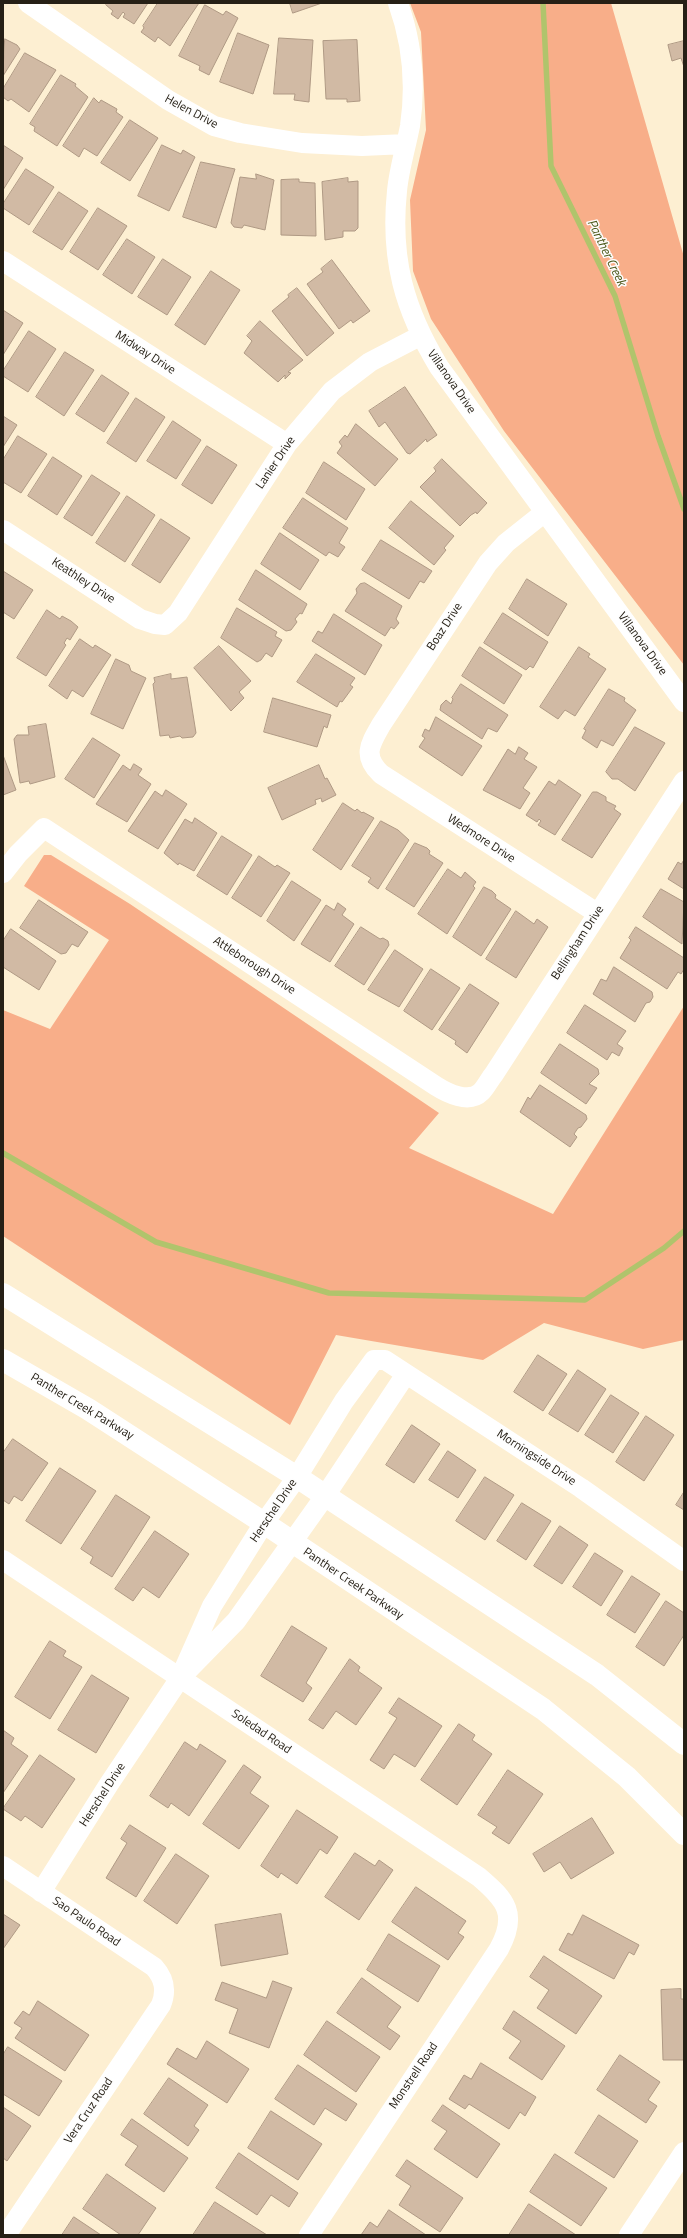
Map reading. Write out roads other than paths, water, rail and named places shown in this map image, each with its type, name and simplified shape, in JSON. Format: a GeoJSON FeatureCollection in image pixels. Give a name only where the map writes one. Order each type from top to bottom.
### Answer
{"type":"FeatureCollection","features":[{"type":"Feature","properties":{"kind":"main road"},"geometry":{"type":"LineString","coordinates":[[3,1294],[297,1477],[597,1675],[684,1744]]}},
{"type":"Feature","properties":{"kind":"main road","name":"Panther Creek Parkway"},"geometry":{"type":"LineString","coordinates":[[3,1360],[88,1409],[264,1523],[543,1709],[627,1777],[684,1834]]}},
{"type":"Feature","properties":{"kind":"street","name":"Helen Drive"},"geometry":{"type":"LineString","coordinates":[[28,3],[168,100],[214,126],[240,133],[302,143],[362,146],[406,144]]}},
{"type":"Feature","properties":{"kind":"street","name":"Villanova Drive"},"geometry":{"type":"LineString","coordinates":[[398,3],[408,41],[412,73],[412,107],[397,192],[396,231],[402,287],[420,336],[439,367],[684,702]]}},
{"type":"Feature","properties":{"kind":"street","name":"Midway Drive"},"geometry":{"type":"LineString","coordinates":[[3,261],[287,444]]}},
{"type":"Feature","properties":{"kind":"street","name":"Lanier Drive"},"geometry":{"type":"LineString","coordinates":[[165,625],[178,613],[287,444],[332,391],[370,362],[420,336]]}},
{"type":"Feature","properties":{"kind":"street","name":"Boaz Drive"},"geometry":{"type":"LineString","coordinates":[[370,760],[369,751],[372,740],[476,579],[506,544],[545,512]]}},
{"type":"Feature","properties":{"kind":"street","name":"Keathley Drive"},"geometry":{"type":"LineString","coordinates":[[3,530],[140,619],[155,624],[165,625]]}},
{"type":"Feature","properties":{"kind":"street","name":"Wedmore Drive"},"geometry":{"type":"LineString","coordinates":[[370,760],[373,767],[393,782],[597,913]]}},
{"type":"Feature","properties":{"kind":"street","name":"Bellingham Drive"},"geometry":{"type":"LineString","coordinates":[[467,1097],[480,1094],[485,1088],[597,913],[684,781]]}},
{"type":"Feature","properties":{"kind":"street","name":"Attleborough Drive"},"geometry":{"type":"LineString","coordinates":[[3,873],[18,854],[44,828],[446,1093],[467,1097]]}},
{"type":"Feature","properties":{"kind":"street","name":"Herschel Drive"},"geometry":{"type":"LineString","coordinates":[[41,1892],[109,1784],[180,1678],[212,1606],[264,1523],[297,1477],[344,1401],[370,1364],[378,1359],[385,1360]]}},
{"type":"Feature","properties":{"kind":"street","name":"Morningside Drive"},"geometry":{"type":"LineString","coordinates":[[385,1360],[581,1488],[684,1561]]}},
{"type":"Feature","properties":{"kind":"street","name":"Herschel Drive"},"geometry":{"type":"LineString","coordinates":[[180,1678],[236,1622],[291,1542],[325,1496],[406,1374]]}},
{"type":"Feature","properties":{"kind":"street","name":"Soledad Road"},"geometry":{"type":"LineString","coordinates":[[3,1560],[479,1877],[503,1900],[508,1913]]}},
{"type":"Feature","properties":{"kind":"street","name":"Sao Paulo Road"},"geometry":{"type":"LineString","coordinates":[[3,1866],[154,1967],[162,1977],[164,1984]]}},
{"type":"Feature","properties":{"kind":"street","name":"Monstrell Road"},"geometry":{"type":"LineString","coordinates":[[309,2235],[499,1949],[506,1932],[508,1913]]}},
{"type":"Feature","properties":{"kind":"street","name":"Vera Cruz Road"},"geometry":{"type":"LineString","coordinates":[[6,2235],[161,2005],[165,1991],[164,1984]]}},
{"type":"Feature","properties":{"kind":"street"},"geometry":{"type":"LineString","coordinates":[[629,2235],[684,2152]]}},
{"type":"Feature","properties":{"kind":"waterway","name":"Panther Creek"},"geometry":{"type":"LineString","coordinates":[[543,3],[551,166],[615,296],[658,436],[684,509]]}},
{"type":"Feature","properties":{"kind":"waterway"},"geometry":{"type":"LineString","coordinates":[[3,1153],[156,1242],[329,1293],[585,1300],[664,1248],[684,1231]]}}]}
